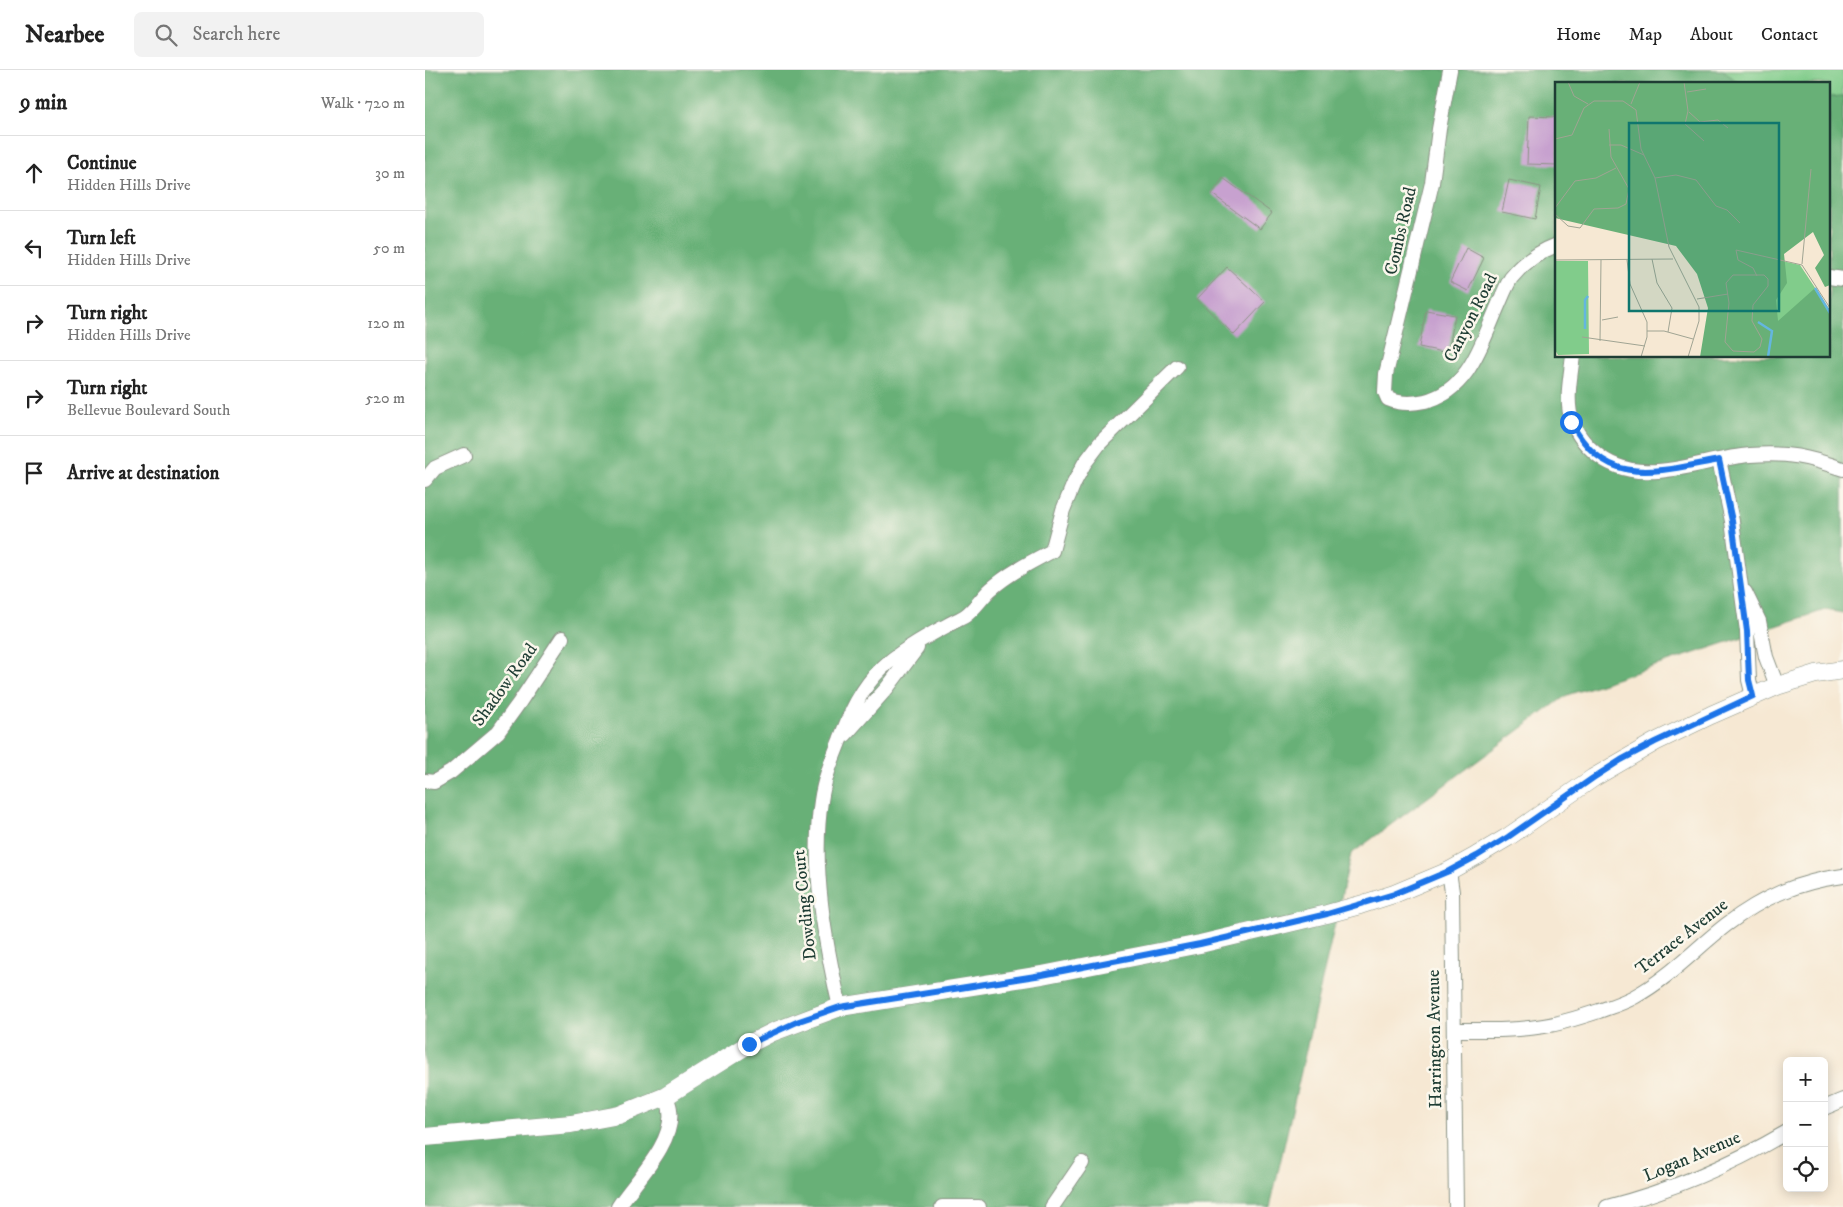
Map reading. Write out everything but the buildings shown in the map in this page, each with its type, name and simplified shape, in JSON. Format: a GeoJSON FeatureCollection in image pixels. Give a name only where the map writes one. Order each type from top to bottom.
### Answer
{"type":"FeatureCollection","features":[{"type":"Feature","properties":{"kind":"street","name":"Combs Road"},"geometry":{"type":"LineString","coordinates":[[1388,399],[1385,392],[1386,374],[1432,183],[1439,129],[1450,70]]}},
{"type":"Feature","properties":{"kind":"street","name":"Canyon Road"},"geometry":{"type":"LineString","coordinates":[[1388,399],[1406,404],[1433,399],[1446,394],[1457,384],[1469,369],[1510,280],[1531,258],[1555,246]]}},
{"type":"Feature","properties":{"kind":"street"},"geometry":{"type":"LineString","coordinates":[[1573,358],[1568,396],[1568,410],[1571,422],[1584,443],[1608,463],[1621,469],[1647,472],[1748,455],[1785,454],[1804,456],[1843,469]]}},
{"type":"Feature","properties":{"kind":"street","name":"Dowding Court"},"geometry":{"type":"LineString","coordinates":[[840,1007],[831,971],[817,850],[821,799],[839,742],[887,688],[922,640],[965,616],[1002,580],[1052,551],[1063,510],[1084,464],[1100,443],[1177,367]]}},
{"type":"Feature","properties":{"kind":"street"},"geometry":{"type":"LineString","coordinates":[[425,480],[435,468],[464,455]]}},
{"type":"Feature","properties":{"kind":"street"},"geometry":{"type":"LineString","coordinates":[[1719,460],[1732,521],[1747,631],[1749,680],[1753,696]]}},
{"type":"Feature","properties":{"kind":"street"},"geometry":{"type":"LineString","coordinates":[[1740,582],[1759,621],[1766,657],[1777,686]]}},
{"type":"Feature","properties":{"kind":"street","name":"Shadow Road"},"geometry":{"type":"LineString","coordinates":[[425,781],[434,782],[451,772],[498,732],[519,704],[562,638]]}},
{"type":"Feature","properties":{"kind":"street"},"geometry":{"type":"LineString","coordinates":[[425,1137],[595,1120],[619,1115],[666,1096],[749,1044],[773,1032],[840,1007],[1042,975],[1200,944],[1327,914],[1394,894],[1449,871],[1508,837],[1621,760],[1671,734],[1777,686],[1816,674],[1843,670]]}},
{"type":"Feature","properties":{"kind":"street","name":"Harrington Avenue"},"geometry":{"type":"LineString","coordinates":[[1449,871],[1452,892],[1456,1207]]}},
{"type":"Feature","properties":{"kind":"street","name":"Terrace Avenue"},"geometry":{"type":"LineString","coordinates":[[1454,1030],[1511,1030],[1544,1026],[1573,1019],[1626,1000],[1661,980],[1725,926],[1769,896],[1797,885],[1843,876]]}},
{"type":"Feature","properties":{"kind":"street"},"geometry":{"type":"LineString","coordinates":[[618,1207],[666,1138],[670,1124],[670,1111],[666,1096]]}},
{"type":"Feature","properties":{"kind":"street"},"geometry":{"type":"LineString","coordinates":[[1828,1106],[1843,1100]]}},
{"type":"Feature","properties":{"kind":"street","name":"Logan Avenue"},"geometry":{"type":"LineString","coordinates":[[1607,1207],[1642,1198],[1679,1185],[1761,1147],[1783,1134]]}},
{"type":"Feature","properties":{"kind":"street"},"geometry":{"type":"LineString","coordinates":[[1052,1207],[1082,1163]]}},
{"type":"Feature","properties":{"kind":"street"},"geometry":{"type":"LineString","coordinates":[[942,1207],[979,1207]]}},
{"type":"Feature","properties":{"kind":"green space"},"geometry":{"type":"Polygon","coordinates":[[[425,70],[1723,70],[1738,82],[1555,82],[1555,358],[1831,358],[1831,97],[1843,96],[1843,613],[1825,610],[1567,695],[1351,854],[1270,1207],[425,1207],[425,70]]]}},
{"type":"Feature","properties":{"kind":"green space"},"geometry":{"type":"Polygon","coordinates":[[[1460,70],[1843,70],[1843,159],[1831,157],[1831,82],[1555,82],[1555,84],[1460,70]]]}},
{"type":"Feature","properties":{"kind":"route"},"geometry":{"type":"LineString","coordinates":[[749,1044],[799,1021],[840,1007],[1042,975],[1200,944],[1327,914],[1394,894],[1449,871],[1477,856],[1621,760],[1753,696],[1749,680],[1747,631],[1732,521],[1719,460],[1647,472],[1633,472],[1621,469],[1608,463],[1584,443],[1571,422]]}}]}
